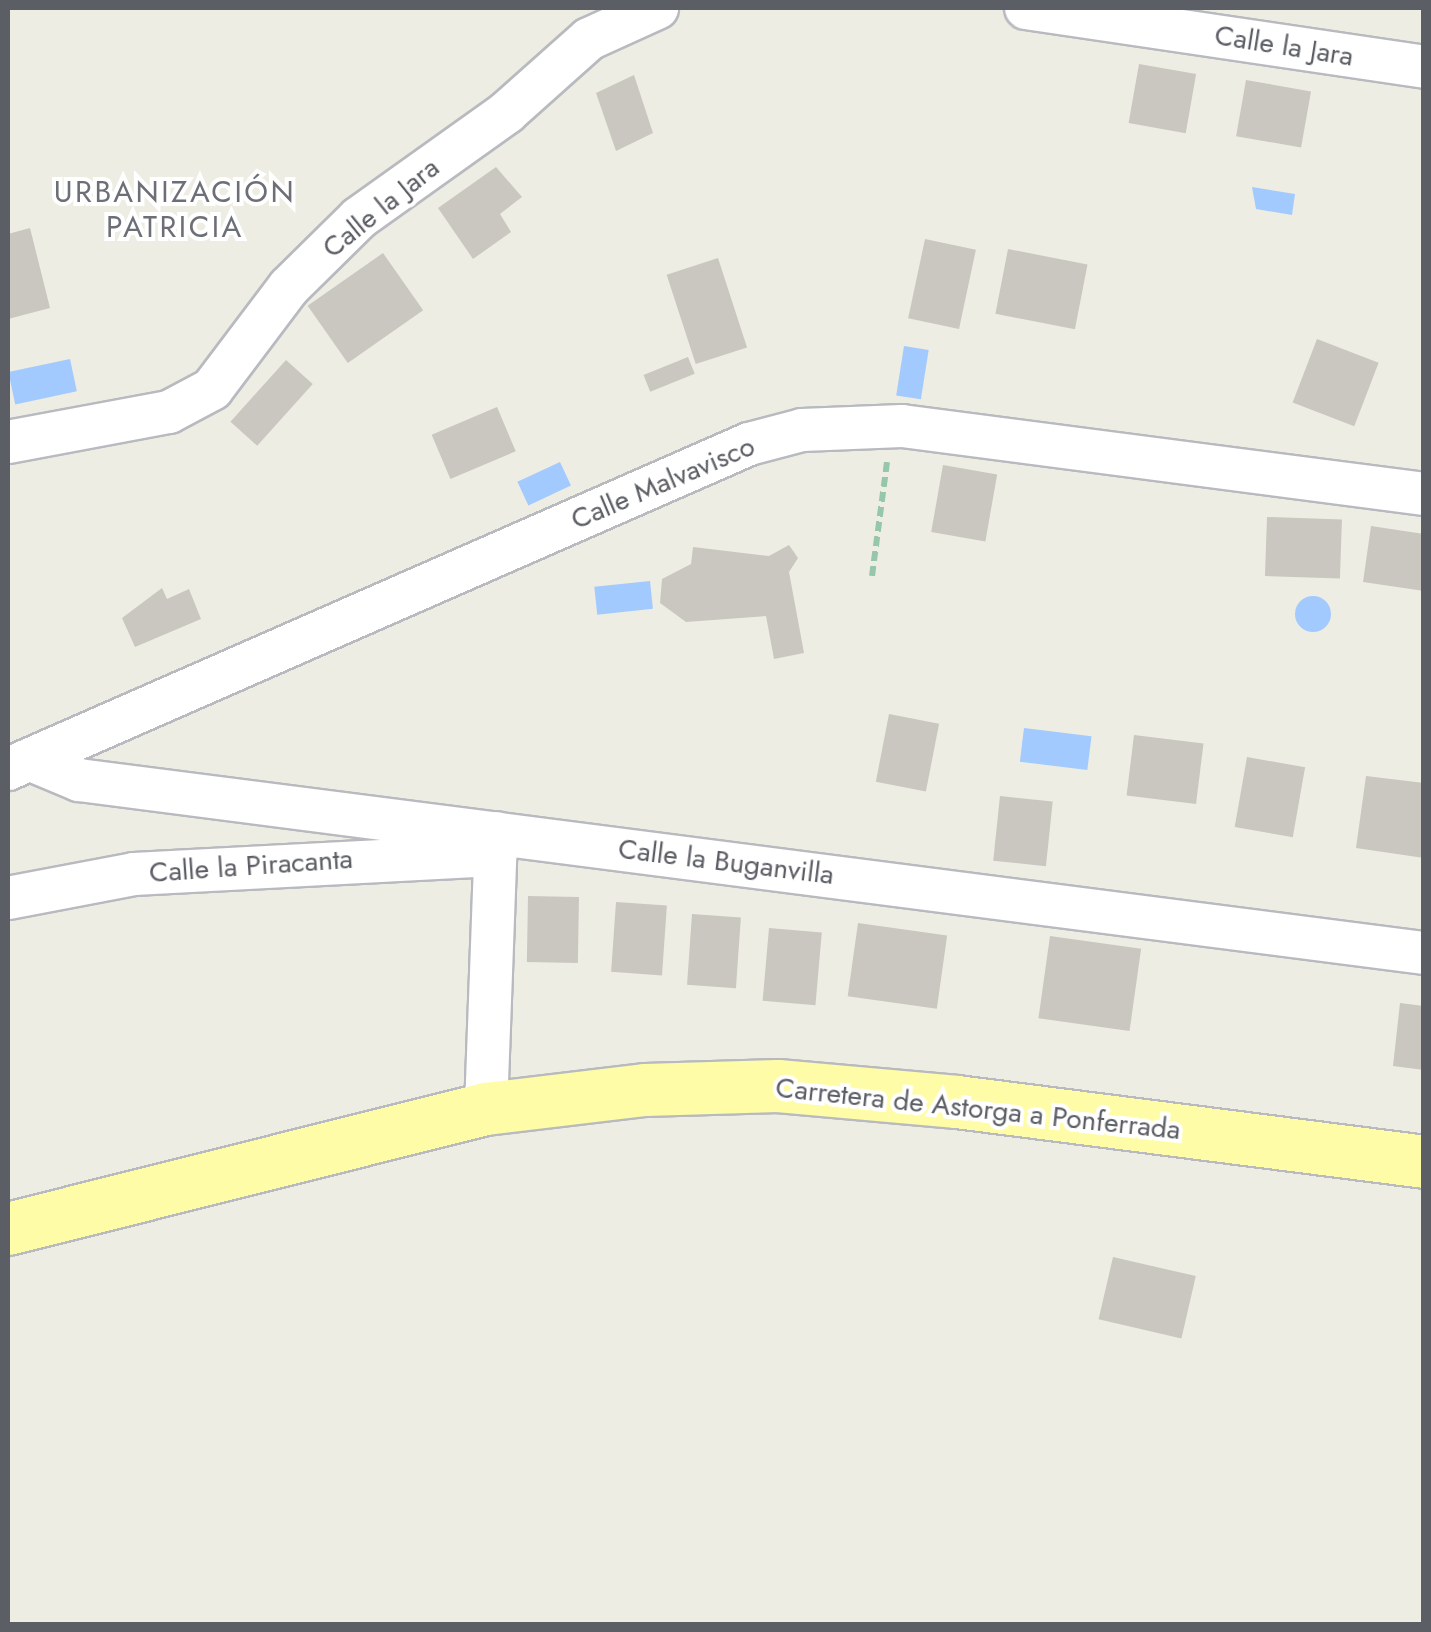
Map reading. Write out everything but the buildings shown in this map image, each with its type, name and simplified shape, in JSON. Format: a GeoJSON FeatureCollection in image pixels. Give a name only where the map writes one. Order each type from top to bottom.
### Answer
{"type":"FeatureCollection","features":[{"type":"Feature","properties":{"kind":"main road","name":"Carretera de Astorga a Ponferrada"},"geometry":{"type":"LineString","coordinates":[[8,1229],[486,1108],[778,1086],[1424,1162]]}},
{"type":"Feature","properties":{"kind":"street","name":"Calle la Jara"},"geometry":{"type":"LineString","coordinates":[[8,442],[169,412],[212,389],[289,286],[359,218],[506,113],[594,23],[657,8]]}},
{"type":"Feature","properties":{"kind":"street","name":"Calle la Jara"},"geometry":{"type":"LineString","coordinates":[[1026,8],[1424,67]]}},
{"type":"Feature","properties":{"kind":"street","name":"Calle Malvavisco"},"geometry":{"type":"LineString","coordinates":[[20,765],[748,444],[891,426],[1424,494]]}},
{"type":"Feature","properties":{"kind":"street","name":"Calle la Buganvilla"},"geometry":{"type":"LineString","coordinates":[[20,765],[79,780],[496,844],[1424,952]]}},
{"type":"Feature","properties":{"kind":"street","name":"Calle la Piracanta"},"geometry":{"type":"LineString","coordinates":[[8,898],[152,872],[496,844]]}},
{"type":"Feature","properties":{"kind":"street"},"geometry":{"type":"LineString","coordinates":[[486,1108],[496,844]]}},
{"type":"Feature","properties":{"kind":"path"},"geometry":{"type":"LineString","coordinates":[[872,576],[891,426]]}},
{"type":"Feature","properties":{"kind":"water"},"geometry":{"type":"Polygon","coordinates":[[[1252,187],[1295,194],[1292,215],[1256,209],[1252,187]]]}},
{"type":"Feature","properties":{"kind":"water"},"geometry":{"type":"Polygon","coordinates":[[[904,346],[929,350],[921,399],[896,395],[904,346]]]}},
{"type":"Feature","properties":{"kind":"water"},"geometry":{"type":"Polygon","coordinates":[[[70,359],[77,391],[15,404],[8,372],[70,359]]]}},
{"type":"Feature","properties":{"kind":"water"},"geometry":{"type":"Polygon","coordinates":[[[560,462],[571,486],[528,505],[517,482],[560,462]]]}},
{"type":"Feature","properties":{"kind":"water"},"geometry":{"type":"Polygon","coordinates":[[[650,581],[653,609],[597,615],[594,587],[650,581]]]}},
{"type":"Feature","properties":{"kind":"water"},"geometry":{"type":"Polygon","coordinates":[[[1313,596],[1326,601],[1331,614],[1326,627],[1313,632],[1300,627],[1295,614],[1300,601],[1313,596]]]}},
{"type":"Feature","properties":{"kind":"water"},"geometry":{"type":"Polygon","coordinates":[[[1024,728],[1091,736],[1087,770],[1020,762],[1024,728]]]}},
{"type":"Feature","properties":{"kind":"district","name":"URBANIZACIÓN PATRICIA"},"geometry":{"type":"Point","coordinates":[175,209]}}]}
